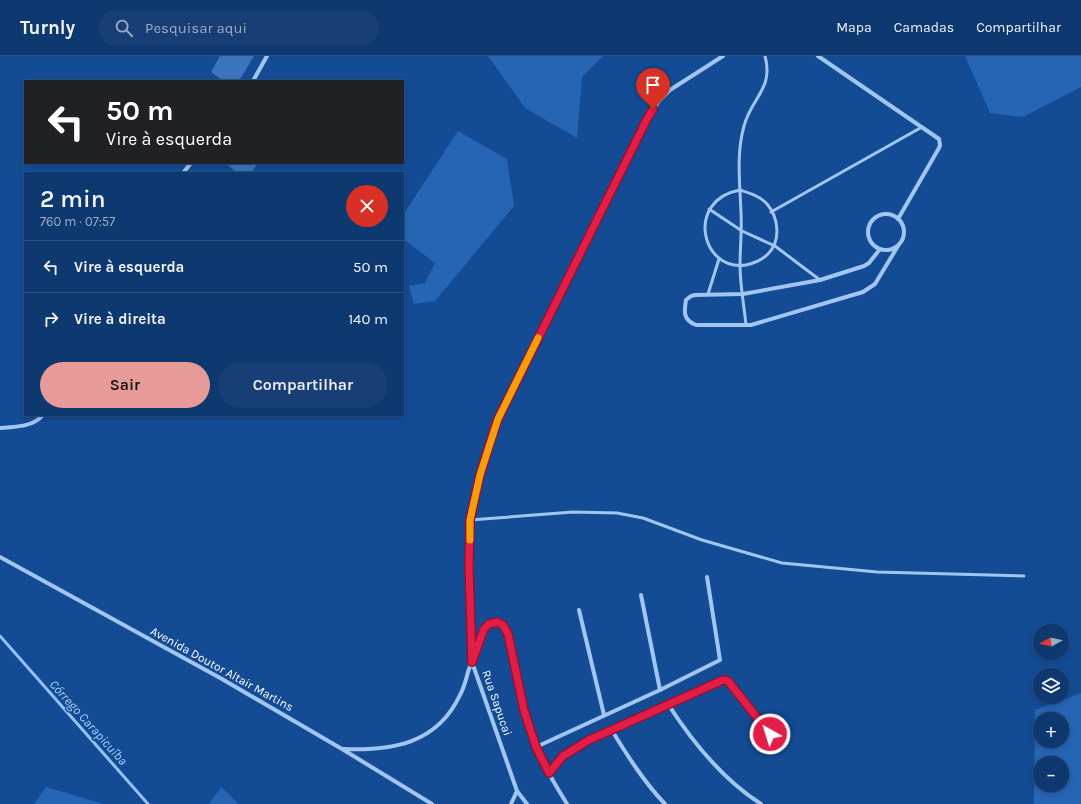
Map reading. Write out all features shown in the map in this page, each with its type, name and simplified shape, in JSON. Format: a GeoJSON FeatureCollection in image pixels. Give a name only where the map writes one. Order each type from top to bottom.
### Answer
{"type":"FeatureCollection","features":[{"type":"Feature","properties":{"kind":"street"},"geometry":{"type":"LineString","coordinates":[[254,80],[267,56]]}},
{"type":"Feature","properties":{"kind":"street","name":"Rua Sapucai"},"geometry":{"type":"LineString","coordinates":[[527,804],[516,791],[472,662],[469,566],[470,520],[480,475],[498,419],[648,117],[659,101],[670,90],[723,56]]}},
{"type":"Feature","properties":{"kind":"street"},"geometry":{"type":"LineString","coordinates":[[818,56],[939,139],[940,144],[898,219]]}},
{"type":"Feature","properties":{"kind":"street"},"geometry":{"type":"LineString","coordinates":[[880,249],[864,266],[820,280],[743,294],[708,294],[691,296],[686,300],[686,317],[689,322],[696,325],[746,326],[761,324],[863,292],[875,284],[898,246],[904,235],[902,223],[898,219],[888,214],[882,214],[877,216],[870,225],[869,236],[871,242],[880,249],[886,250],[898,246]]}},
{"type":"Feature","properties":{"kind":"street"},"geometry":{"type":"LineString","coordinates":[[0,428],[30,424],[42,416]]}},
{"type":"Feature","properties":{"kind":"street","name":"Avenida Doutor Altair Martins"},"geometry":{"type":"LineString","coordinates":[[0,558],[222,679],[342,749],[432,804]]}},
{"type":"Feature","properties":{"kind":"street"},"geometry":{"type":"LineString","coordinates":[[536,747],[660,690],[720,660],[707,577]]}},
{"type":"Feature","properties":{"kind":"street"},"geometry":{"type":"LineString","coordinates":[[641,595],[660,690]]}},
{"type":"Feature","properties":{"kind":"street"},"geometry":{"type":"LineString","coordinates":[[579,610],[604,715]]}},
{"type":"Feature","properties":{"kind":"street"},"geometry":{"type":"LineString","coordinates":[[342,749],[369,750],[397,746],[419,739],[435,729],[448,716],[460,695],[484,629],[489,624],[497,622],[503,625],[508,634],[524,710],[536,747],[567,804]]}},
{"type":"Feature","properties":{"kind":"street"},"geometry":{"type":"LineString","coordinates":[[549,773],[563,756],[589,740],[721,680],[728,681],[770,734],[773,734],[776,719]]}},
{"type":"Feature","properties":{"kind":"street"},"geometry":{"type":"LineString","coordinates":[[668,704],[686,731],[721,773],[750,797],[761,804]]}},
{"type":"Feature","properties":{"kind":"street"},"geometry":{"type":"LineString","coordinates":[[611,729],[633,764],[665,804]]}},
{"type":"Feature","properties":{"kind":"street"},"geometry":{"type":"LineString","coordinates":[[511,804],[516,791]]}},
{"type":"Feature","properties":{"kind":"lane"},"geometry":{"type":"LineString","coordinates":[[746,326],[740,266],[742,231],[740,190],[741,134],[745,119],[766,82],[767,73],[765,56]]}},
{"type":"Feature","properties":{"kind":"lane"},"geometry":{"type":"LineString","coordinates":[[772,212],[922,127]]}},
{"type":"Feature","properties":{"kind":"lane"},"geometry":{"type":"LineString","coordinates":[[740,190],[751,194],[766,204],[772,212],[776,223],[777,234],[775,246],[765,258],[757,262],[740,266],[719,258],[711,249],[706,240],[704,230],[709,209],[715,202],[730,192],[740,190]]}},
{"type":"Feature","properties":{"kind":"lane"},"geometry":{"type":"LineString","coordinates":[[709,209],[742,231],[775,246],[820,280]]}},
{"type":"Feature","properties":{"kind":"lane"},"geometry":{"type":"LineString","coordinates":[[708,294],[719,258]]}},
{"type":"Feature","properties":{"kind":"lane"},"geometry":{"type":"LineString","coordinates":[[470,520],[573,512],[617,513],[643,518],[702,540],[782,563],[877,572],[1024,576]]}},
{"type":"Feature","properties":{"kind":"shaded area"},"geometry":{"type":"Polygon","coordinates":[[[488,56],[603,56],[582,77],[577,138],[525,108],[488,56]]]}},
{"type":"Feature","properties":{"kind":"shaded area"},"geometry":{"type":"Polygon","coordinates":[[[965,56],[1081,56],[1081,87],[1023,117],[990,113],[965,56]]]}},
{"type":"Feature","properties":{"kind":"shaded area"},"geometry":{"type":"Polygon","coordinates":[[[458,131],[507,159],[514,206],[435,301],[414,304],[409,286],[425,283],[435,263],[404,240],[404,213],[458,131]]]}},
{"type":"Feature","properties":{"kind":"shaded area"},"geometry":{"type":"Polygon","coordinates":[[[1081,693],[1081,804],[1034,804],[1034,792],[1069,792],[1069,756],[1035,756],[1035,748],[1069,748],[1069,712],[1035,712],[1035,710],[1051,704],[1069,704],[1069,697],[1081,693]]]}},
{"type":"Feature","properties":{"kind":"shaded area"},"geometry":{"type":"Polygon","coordinates":[[[46,787],[104,804],[34,804],[46,787]]]}},
{"type":"Feature","properties":{"kind":"shaded area"},"geometry":{"type":"Polygon","coordinates":[[[221,787],[239,804],[209,804],[221,787]]]}},
{"type":"Feature","properties":{"kind":"building"},"geometry":{"type":"Polygon","coordinates":[[[220,56],[254,56],[240,80],[222,80],[211,72],[220,56]]]}},
{"type":"Feature","properties":{"kind":"building"},"geometry":{"type":"Polygon","coordinates":[[[226,164],[257,164],[252,172],[237,172],[226,164]]]}},
{"type":"Feature","properties":{"kind":"waterway","name":"Córrego Carapicuíba"},"geometry":{"type":"LineString","coordinates":[[0,636],[148,804]]}},
{"type":"Feature","properties":{"kind":"slow traffic"},"geometry":{"type":"LineString","coordinates":[[470,540],[470,520],[480,475],[498,419],[538,338]]}},
{"type":"Feature","properties":{"kind":"route"},"geometry":{"type":"LineString","coordinates":[[653,109],[498,419],[480,475],[470,520],[469,566],[472,662],[484,629],[489,624],[497,622],[503,625],[508,634],[524,710],[536,747],[549,773],[563,756],[589,740],[721,680],[728,681],[770,734]]}}]}
